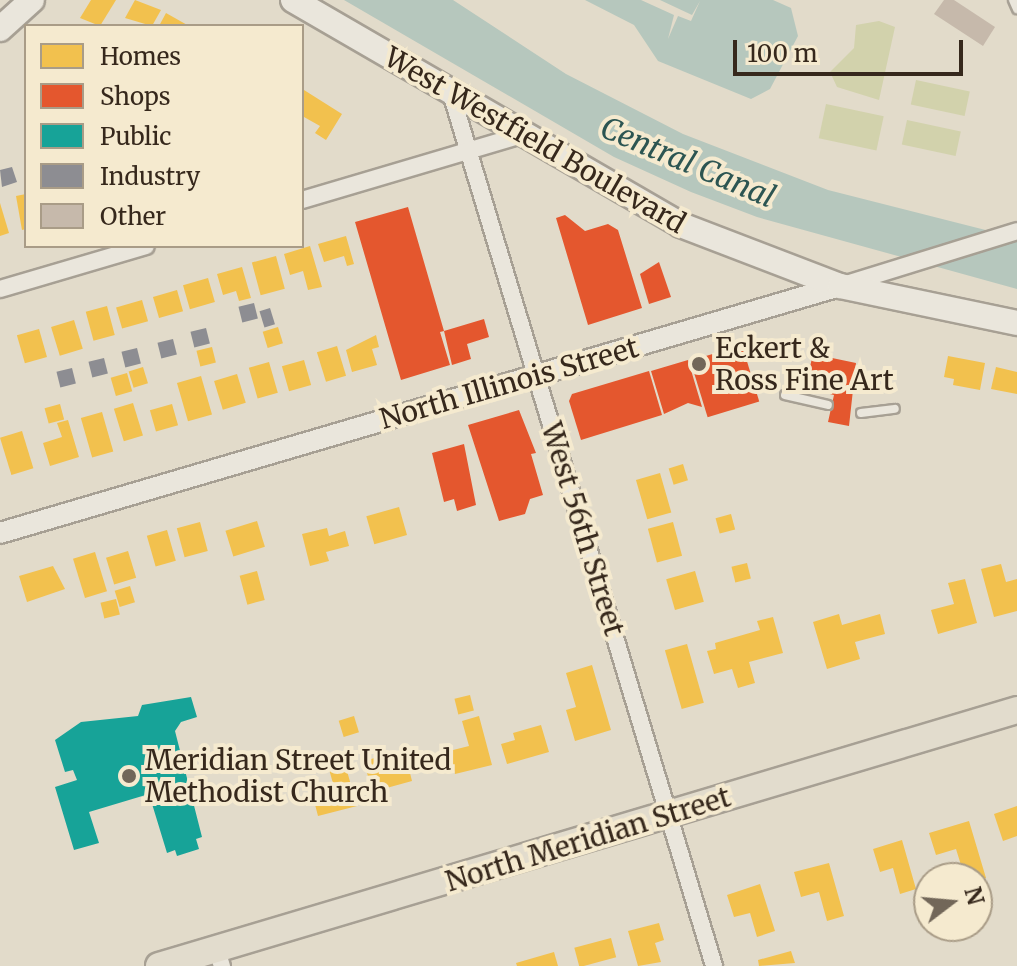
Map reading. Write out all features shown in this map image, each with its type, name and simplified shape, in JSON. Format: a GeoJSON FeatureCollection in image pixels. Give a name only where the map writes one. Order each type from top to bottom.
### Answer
{"type":"FeatureCollection","features":[{"type":"Feature","properties":{"kind":"main road"},"geometry":{"type":"LineString","coordinates":[[0,29],[32,0]]}},
{"type":"Feature","properties":{"kind":"main road","name":"West Westfield Boulevard"},"geometry":{"type":"LineString","coordinates":[[293,0],[668,219],[840,286],[1017,323]]}},
{"type":"Feature","properties":{"kind":"main road","name":"North Meridian Street"},"geometry":{"type":"LineString","coordinates":[[159,966],[219,958],[669,815],[1017,710]]}},
{"type":"Feature","properties":{"kind":"street","name":"West 56th Street"},"geometry":{"type":"LineString","coordinates":[[451,93],[714,966]]}},
{"type":"Feature","properties":{"kind":"street"},"geometry":{"type":"LineString","coordinates":[[304,199],[522,135]]}},
{"type":"Feature","properties":{"kind":"street","name":"North Illinois Street"},"geometry":{"type":"LineString","coordinates":[[0,533],[902,268],[1014,232]]}},
{"type":"Feature","properties":{"kind":"street"},"geometry":{"type":"LineString","coordinates":[[0,289],[139,248]]}},
{"type":"Feature","properties":{"kind":"lane"},"geometry":{"type":"LineString","coordinates":[[1013,0],[1017,9]]}},
{"type":"Feature","properties":{"kind":"lane"},"geometry":{"type":"LineString","coordinates":[[785,395],[828,405]]}},
{"type":"Feature","properties":{"kind":"lane"},"geometry":{"type":"LineString","coordinates":[[861,413],[895,409]]}},
{"type":"Feature","properties":{"kind":"green space"},"geometry":{"type":"Polygon","coordinates":[[[879,21],[895,27],[879,100],[837,87],[830,72],[854,48],[856,25],[879,21]]]}},
{"type":"Feature","properties":{"kind":"green space"},"geometry":{"type":"Polygon","coordinates":[[[916,80],[970,91],[965,116],[911,104],[916,80]]]}},
{"type":"Feature","properties":{"kind":"green space"},"geometry":{"type":"Polygon","coordinates":[[[826,104],[884,116],[876,151],[819,138],[826,104]]]}},
{"type":"Feature","properties":{"kind":"green space"},"geometry":{"type":"Polygon","coordinates":[[[907,120],[961,131],[956,156],[902,144],[907,120]]]}},
{"type":"Feature","properties":{"kind":"water","name":"Central Canal"},"geometry":{"type":"Polygon","coordinates":[[[344,0],[453,0],[566,74],[683,134],[828,190],[1017,238],[1017,289],[757,217],[691,192],[614,157],[344,0]]]}},
{"type":"Feature","properties":{"kind":"water"},"geometry":{"type":"Polygon","coordinates":[[[585,0],[641,0],[674,15],[668,39],[678,16],[691,21],[700,1],[692,15],[660,0],[773,0],[791,8],[798,36],[770,89],[751,99],[658,61],[634,25],[585,0]]]}},
{"type":"Feature","properties":{"kind":"building: Homes"},"geometry":{"type":"Polygon","coordinates":[[[91,0],[116,0],[101,24],[80,18],[91,0]]]}},
{"type":"Feature","properties":{"kind":"building: Homes"},"geometry":{"type":"Polygon","coordinates":[[[135,0],[161,10],[153,24],[125,18],[135,0]]]}},
{"type":"Feature","properties":{"kind":"building: Homes"},"geometry":{"type":"Polygon","coordinates":[[[166,13],[185,24],[160,24],[166,13]]]}},
{"type":"Feature","properties":{"kind":"building: Homes"},"geometry":{"type":"Polygon","coordinates":[[[304,90],[342,114],[326,140],[315,133],[320,126],[304,117],[304,90]]]}},
{"type":"Feature","properties":{"kind":"building: Homes"},"geometry":{"type":"Polygon","coordinates":[[[24,194],[22,230],[16,196],[24,194]]]}},
{"type":"Feature","properties":{"kind":"building: Homes"},"geometry":{"type":"Polygon","coordinates":[[[0,203],[9,233],[0,236],[0,203]]]}},
{"type":"Feature","properties":{"kind":"building: Homes"},"geometry":{"type":"Polygon","coordinates":[[[346,236],[354,264],[347,266],[344,256],[324,262],[318,244],[346,236]]]}},
{"type":"Feature","properties":{"kind":"building: Homes"},"geometry":{"type":"Polygon","coordinates":[[[310,246],[322,287],[308,290],[303,271],[290,275],[284,254],[310,246]]]}},
{"type":"Feature","properties":{"kind":"building: Homes"},"geometry":{"type":"Polygon","coordinates":[[[276,256],[285,289],[261,295],[252,262],[276,256]]]}},
{"type":"Feature","properties":{"kind":"building: Homes"},"geometry":{"type":"Polygon","coordinates":[[[242,267],[251,298],[239,301],[236,291],[223,295],[217,274],[242,267]]]}},
{"type":"Feature","properties":{"kind":"building: Homes"},"geometry":{"type":"Polygon","coordinates":[[[208,278],[215,302],[190,309],[183,285],[208,278]]]}},
{"type":"Feature","properties":{"kind":"building: Homes"},"geometry":{"type":"Polygon","coordinates":[[[177,290],[183,311],[159,318],[153,297],[177,290]]]}},
{"type":"Feature","properties":{"kind":"building: Homes"},"geometry":{"type":"Polygon","coordinates":[[[142,300],[148,321],[122,329],[116,307],[142,300]]]}},
{"type":"Feature","properties":{"kind":"building: Homes"},"geometry":{"type":"Polygon","coordinates":[[[107,306],[115,335],[94,341],[86,312],[107,306]]]}},
{"type":"Feature","properties":{"kind":"building: Homes"},"geometry":{"type":"Polygon","coordinates":[[[74,320],[83,349],[60,356],[51,327],[74,320]]]}},
{"type":"Feature","properties":{"kind":"building: Homes"},"geometry":{"type":"Polygon","coordinates":[[[278,327],[283,343],[268,348],[263,332],[278,327]]]}},
{"type":"Feature","properties":{"kind":"building: Homes"},"geometry":{"type":"Polygon","coordinates":[[[39,329],[47,357],[25,363],[17,335],[39,329]]]}},
{"type":"Feature","properties":{"kind":"building: Homes"},"geometry":{"type":"Polygon","coordinates":[[[376,335],[379,347],[372,349],[377,365],[352,372],[346,350],[376,335]]]}},
{"type":"Feature","properties":{"kind":"building: Homes"},"geometry":{"type":"Polygon","coordinates":[[[337,346],[346,376],[326,382],[317,352],[337,346]]]}},
{"type":"Feature","properties":{"kind":"building: Homes"},"geometry":{"type":"Polygon","coordinates":[[[212,347],[216,363],[200,366],[196,351],[212,347]]]}},
{"type":"Feature","properties":{"kind":"building: Homes"},"geometry":{"type":"Polygon","coordinates":[[[948,356],[985,363],[980,390],[953,385],[954,379],[944,377],[948,356]]]}},
{"type":"Feature","properties":{"kind":"building: Homes"},"geometry":{"type":"Polygon","coordinates":[[[304,360],[311,385],[289,391],[282,366],[304,360]]]}},
{"type":"Feature","properties":{"kind":"building: Homes"},"geometry":{"type":"Polygon","coordinates":[[[269,362],[278,393],[258,399],[249,368],[269,362]]]}},
{"type":"Feature","properties":{"kind":"building: Homes"},"geometry":{"type":"Polygon","coordinates":[[[143,367],[148,383],[134,388],[129,371],[143,367]]]}},
{"type":"Feature","properties":{"kind":"building: Homes"},"geometry":{"type":"Polygon","coordinates":[[[996,367],[1017,372],[1017,394],[991,389],[996,367]]]}},
{"type":"Feature","properties":{"kind":"building: Homes"},"geometry":{"type":"Polygon","coordinates":[[[127,373],[132,391],[116,396],[111,378],[127,373]]]}},
{"type":"Feature","properties":{"kind":"building: Homes"},"geometry":{"type":"Polygon","coordinates":[[[237,374],[246,403],[223,410],[214,381],[237,374]]]}},
{"type":"Feature","properties":{"kind":"building: Homes"},"geometry":{"type":"Polygon","coordinates":[[[201,376],[212,414],[188,421],[177,383],[201,376]]]}},
{"type":"Feature","properties":{"kind":"building: Homes"},"geometry":{"type":"Polygon","coordinates":[[[133,403],[143,436],[124,441],[114,409],[133,403]]]}},
{"type":"Feature","properties":{"kind":"building: Homes"},"geometry":{"type":"Polygon","coordinates":[[[60,404],[64,419],[49,424],[45,408],[60,404]]]}},
{"type":"Feature","properties":{"kind":"building: Homes"},"geometry":{"type":"Polygon","coordinates":[[[172,404],[178,425],[156,431],[150,410],[172,404]]]}},
{"type":"Feature","properties":{"kind":"building: Homes"},"geometry":{"type":"Polygon","coordinates":[[[102,412],[113,451],[92,457],[81,418],[102,412]]]}},
{"type":"Feature","properties":{"kind":"building: Homes"},"geometry":{"type":"Polygon","coordinates":[[[68,420],[79,457],[50,466],[43,443],[62,437],[57,423],[68,420]]]}},
{"type":"Feature","properties":{"kind":"building: Homes"},"geometry":{"type":"Polygon","coordinates":[[[22,431],[33,468],[11,475],[0,438],[22,431]]]}},
{"type":"Feature","properties":{"kind":"building: Homes"},"geometry":{"type":"Polygon","coordinates":[[[683,464],[688,480],[674,485],[669,468],[683,464]]]}},
{"type":"Feature","properties":{"kind":"building: Homes"},"geometry":{"type":"Polygon","coordinates":[[[660,473],[671,512],[647,519],[636,480],[660,473]]]}},
{"type":"Feature","properties":{"kind":"building: Homes"},"geometry":{"type":"Polygon","coordinates":[[[399,507],[407,535],[374,544],[366,516],[399,507]]]}},
{"type":"Feature","properties":{"kind":"building: Homes"},"geometry":{"type":"Polygon","coordinates":[[[731,514],[735,529],[720,534],[716,518],[731,514]]]}},
{"type":"Feature","properties":{"kind":"building: Homes"},"geometry":{"type":"Polygon","coordinates":[[[257,521],[265,547],[233,556],[225,531],[257,521]]]}},
{"type":"Feature","properties":{"kind":"building: Homes"},"geometry":{"type":"Polygon","coordinates":[[[200,522],[208,551],[185,557],[177,528],[200,522]]]}},
{"type":"Feature","properties":{"kind":"building: Homes"},"geometry":{"type":"Polygon","coordinates":[[[673,522],[682,556],[657,563],[648,529],[673,522]]]}},
{"type":"Feature","properties":{"kind":"building: Homes"},"geometry":{"type":"Polygon","coordinates":[[[327,528],[329,536],[345,531],[349,546],[326,552],[329,561],[310,566],[302,534],[327,528]]]}},
{"type":"Feature","properties":{"kind":"building: Homes"},"geometry":{"type":"Polygon","coordinates":[[[167,530],[176,561],[156,567],[147,536],[167,530]]]}},
{"type":"Feature","properties":{"kind":"building: Homes"},"geometry":{"type":"Polygon","coordinates":[[[128,551],[136,578],[114,585],[106,558],[128,551]]]}},
{"type":"Feature","properties":{"kind":"building: Homes"},"geometry":{"type":"Polygon","coordinates":[[[95,552],[107,591],[85,598],[73,559],[95,552]]]}},
{"type":"Feature","properties":{"kind":"building: Homes"},"geometry":{"type":"Polygon","coordinates":[[[747,563],[751,579],[735,582],[731,567],[747,563]]]}},
{"type":"Feature","properties":{"kind":"building: Homes"},"geometry":{"type":"Polygon","coordinates":[[[1001,564],[1006,582],[1017,579],[1017,611],[994,617],[981,569],[1001,564]]]}},
{"type":"Feature","properties":{"kind":"building: Homes"},"geometry":{"type":"Polygon","coordinates":[[[53,566],[65,589],[27,602],[19,576],[53,566]]]}},
{"type":"Feature","properties":{"kind":"building: Homes"},"geometry":{"type":"Polygon","coordinates":[[[257,571],[265,600],[247,605],[240,576],[257,571]]]}},
{"type":"Feature","properties":{"kind":"building: Homes"},"geometry":{"type":"Polygon","coordinates":[[[695,571],[704,602],[675,610],[666,579],[695,571]]]}},
{"type":"Feature","properties":{"kind":"building: Homes"},"geometry":{"type":"Polygon","coordinates":[[[965,579],[977,623],[938,634],[931,610],[954,604],[948,583],[965,579]]]}},
{"type":"Feature","properties":{"kind":"building: Homes"},"geometry":{"type":"Polygon","coordinates":[[[130,586],[135,602],[120,607],[115,591],[130,586]]]}},
{"type":"Feature","properties":{"kind":"building: Homes"},"geometry":{"type":"Polygon","coordinates":[[[116,599],[120,615],[104,618],[100,603],[116,599]]]}},
{"type":"Feature","properties":{"kind":"building: Homes"},"geometry":{"type":"Polygon","coordinates":[[[839,614],[842,625],[880,614],[885,634],[855,642],[860,659],[827,669],[813,622],[839,614]]]}},
{"type":"Feature","properties":{"kind":"building: Homes"},"geometry":{"type":"Polygon","coordinates":[[[773,617],[783,653],[749,662],[755,683],[738,688],[732,669],[714,674],[707,651],[716,649],[715,643],[760,630],[757,621],[773,617]]]}},
{"type":"Feature","properties":{"kind":"building: Homes"},"geometry":{"type":"Polygon","coordinates":[[[687,644],[704,703],[682,709],[665,650],[687,644]]]}},
{"type":"Feature","properties":{"kind":"building: Homes"},"geometry":{"type":"Polygon","coordinates":[[[592,665],[611,730],[575,741],[566,710],[576,707],[566,673],[592,665]]]}},
{"type":"Feature","properties":{"kind":"building: Homes"},"geometry":{"type":"Polygon","coordinates":[[[470,695],[474,711],[458,714],[454,699],[470,695]]]}},
{"type":"Feature","properties":{"kind":"building: Homes"},"geometry":{"type":"Polygon","coordinates":[[[354,716],[359,732],[344,737],[339,721],[354,716]]]}},
{"type":"Feature","properties":{"kind":"building: Homes"},"geometry":{"type":"Polygon","coordinates":[[[479,716],[492,765],[455,774],[449,751],[469,746],[462,721],[479,716]]]}},
{"type":"Feature","properties":{"kind":"building: Homes"},"geometry":{"type":"Polygon","coordinates":[[[541,725],[549,752],[507,764],[501,744],[515,740],[513,733],[541,725]]]}},
{"type":"Feature","properties":{"kind":"building: Homes"},"geometry":{"type":"Polygon","coordinates":[[[389,754],[391,761],[406,757],[412,781],[372,792],[364,761],[389,754]]]}},
{"type":"Feature","properties":{"kind":"building: Homes"},"geometry":{"type":"Polygon","coordinates":[[[343,757],[357,806],[318,816],[312,793],[334,787],[327,762],[343,757]]]}},
{"type":"Feature","properties":{"kind":"building: Homes"},"geometry":{"type":"Polygon","coordinates":[[[1017,806],[1017,836],[1003,841],[994,814],[1017,806]]]}},
{"type":"Feature","properties":{"kind":"building: Homes"},"geometry":{"type":"Polygon","coordinates":[[[969,821],[981,862],[960,862],[956,849],[936,855],[929,833],[969,821]]]}},
{"type":"Feature","properties":{"kind":"building: Homes"},"geometry":{"type":"Polygon","coordinates":[[[902,840],[913,878],[913,890],[900,894],[893,868],[880,872],[873,849],[902,840]]]}},
{"type":"Feature","properties":{"kind":"building: Homes"},"geometry":{"type":"Polygon","coordinates":[[[829,863],[844,916],[827,921],[819,892],[801,897],[794,872],[829,863]]]}},
{"type":"Feature","properties":{"kind":"building: Homes"},"geometry":{"type":"Polygon","coordinates":[[[760,884],[775,931],[757,937],[750,913],[734,917],[727,895],[760,884]]]}},
{"type":"Feature","properties":{"kind":"building: Homes"},"geometry":{"type":"Polygon","coordinates":[[[659,923],[664,940],[655,943],[661,962],[638,966],[628,931],[659,923]]]}},
{"type":"Feature","properties":{"kind":"building: Homes"},"geometry":{"type":"Polygon","coordinates":[[[611,938],[616,957],[579,966],[574,948],[611,938]]]}},
{"type":"Feature","properties":{"kind":"building: Homes"},"geometry":{"type":"Polygon","coordinates":[[[791,951],[795,963],[759,966],[758,960],[791,951]]]}},
{"type":"Feature","properties":{"kind":"building: Homes"},"geometry":{"type":"Polygon","coordinates":[[[554,952],[558,966],[517,966],[516,963],[554,952]]]}},
{"type":"Feature","properties":{"kind":"building: Shops"},"geometry":{"type":"Polygon","coordinates":[[[408,207],[444,331],[440,332],[450,365],[401,380],[355,222],[408,207]]]}},
{"type":"Feature","properties":{"kind":"building: Shops"},"geometry":{"type":"Polygon","coordinates":[[[565,215],[585,231],[608,224],[618,230],[642,308],[588,325],[556,218],[565,215]]]}},
{"type":"Feature","properties":{"kind":"building: Shops"},"geometry":{"type":"Polygon","coordinates":[[[659,262],[671,297],[649,304],[640,274],[659,262]]]}},
{"type":"Feature","properties":{"kind":"building: Shops"},"geometry":{"type":"Polygon","coordinates":[[[484,319],[489,337],[467,344],[471,359],[452,365],[444,331],[484,319]]]}},
{"type":"Feature","properties":{"kind":"building: Shops"},"geometry":{"type":"Polygon","coordinates":[[[742,345],[759,401],[708,417],[690,361],[742,345]]]}},
{"type":"Feature","properties":{"kind":"building: Shops"},"geometry":{"type":"Polygon","coordinates":[[[813,354],[856,363],[849,426],[828,422],[834,395],[805,388],[813,354]]]}},
{"type":"Feature","properties":{"kind":"building: Shops"},"geometry":{"type":"Polygon","coordinates":[[[688,360],[702,407],[688,403],[664,414],[651,371],[688,360]]]}},
{"type":"Feature","properties":{"kind":"building: Shops"},"geometry":{"type":"Polygon","coordinates":[[[649,371],[662,415],[581,440],[569,401],[572,394],[649,371]]]}},
{"type":"Feature","properties":{"kind":"building: Shops"},"geometry":{"type":"Polygon","coordinates":[[[519,410],[536,453],[531,454],[543,495],[530,499],[525,514],[499,521],[468,425],[519,410]]]}},
{"type":"Feature","properties":{"kind":"building: Shops"},"geometry":{"type":"Polygon","coordinates":[[[464,444],[476,505],[457,511],[454,499],[444,502],[432,453],[464,444]]]}},
{"type":"Feature","properties":{"kind":"building: Public","name":"Meridian Street United Methodist Church"},"geometry":{"type":"Polygon","coordinates":[[[191,697],[197,717],[181,722],[175,731],[202,837],[196,839],[199,849],[177,856],[175,850],[167,853],[149,794],[89,812],[99,843],[74,850],[55,787],[77,780],[73,770],[65,772],[55,740],[81,722],[138,716],[142,705],[191,697]]]}},
{"type":"Feature","properties":{"kind":"building: Industry"},"geometry":{"type":"Polygon","coordinates":[[[12,167],[17,182],[2,187],[0,170],[12,167]]]}},
{"type":"Feature","properties":{"kind":"building: Industry"},"geometry":{"type":"Polygon","coordinates":[[[254,303],[258,319],[242,322],[238,307],[254,303]]]}},
{"type":"Feature","properties":{"kind":"building: Industry"},"geometry":{"type":"Polygon","coordinates":[[[270,308],[275,324],[264,327],[259,311],[270,308]]]}},
{"type":"Feature","properties":{"kind":"building: Industry"},"geometry":{"type":"Polygon","coordinates":[[[206,328],[210,344],[194,347],[190,332],[206,328]]]}},
{"type":"Feature","properties":{"kind":"building: Industry"},"geometry":{"type":"Polygon","coordinates":[[[173,339],[177,355],[161,358],[157,343],[173,339]]]}},
{"type":"Feature","properties":{"kind":"building: Industry"},"geometry":{"type":"Polygon","coordinates":[[[137,348],[141,364],[125,367],[121,352],[137,348]]]}},
{"type":"Feature","properties":{"kind":"building: Industry"},"geometry":{"type":"Polygon","coordinates":[[[104,358],[108,374],[92,377],[88,362],[104,358]]]}},
{"type":"Feature","properties":{"kind":"building: Industry"},"geometry":{"type":"Polygon","coordinates":[[[72,368],[76,384],[60,387],[56,372],[72,368]]]}},
{"type":"Feature","properties":{"kind":"building: Other"},"geometry":{"type":"Polygon","coordinates":[[[944,0],[954,0],[995,27],[983,46],[934,14],[944,0]]]}},
{"type":"Feature","properties":{"kind":"place","name":"Eckert & Ross Fine Art"},"geometry":{"type":"Point","coordinates":[699,364]}},
{"type":"Feature","properties":{"kind":"place","name":"Meridian Street United Methodist Church"},"geometry":{"type":"Point","coordinates":[129,776]}}]}
